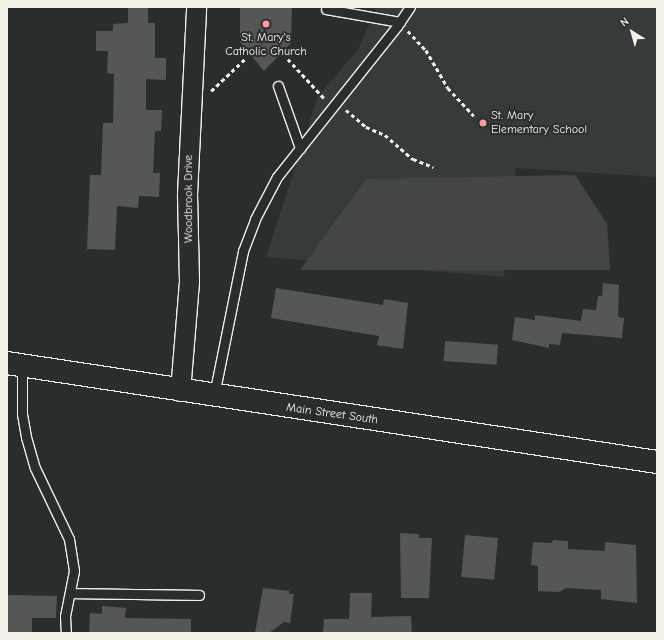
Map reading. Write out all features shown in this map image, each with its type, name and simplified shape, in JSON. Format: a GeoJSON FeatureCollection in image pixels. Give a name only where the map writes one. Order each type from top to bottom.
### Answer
{"type":"FeatureCollection","features":[{"type":"Feature","properties":{"kind":"main road","name":"Main Street South"},"geometry":{"type":"LineString","coordinates":[[15,364],[180,391],[657,462]]}},
{"type":"Feature","properties":{"kind":"street","name":"Woodbrook Drive"},"geometry":{"type":"LineString","coordinates":[[180,391],[189,281],[187,194],[196,7]]}},
{"type":"Feature","properties":{"kind":"lane"},"geometry":{"type":"LineString","coordinates":[[213,396],[243,251],[255,219],[277,177],[400,22],[410,7]]}},
{"type":"Feature","properties":{"kind":"lane"},"geometry":{"type":"LineString","coordinates":[[326,9],[400,22]]}},
{"type":"Feature","properties":{"kind":"lane"},"geometry":{"type":"LineString","coordinates":[[278,86],[300,148]]}},
{"type":"Feature","properties":{"kind":"lane"},"geometry":{"type":"LineString","coordinates":[[15,364],[24,429],[36,468],[69,539],[74,571],[65,616],[66,633]]}},
{"type":"Feature","properties":{"kind":"lane"},"geometry":{"type":"LineString","coordinates":[[70,593],[199,595]]}},
{"type":"Feature","properties":{"kind":"path"},"geometry":{"type":"LineString","coordinates":[[400,22],[426,50],[448,88],[474,116]]}},
{"type":"Feature","properties":{"kind":"path"},"geometry":{"type":"LineString","coordinates":[[288,59],[332,107],[343,108],[366,127],[385,135],[413,159],[433,167]]}},
{"type":"Feature","properties":{"kind":"shaded area","name":"St. Mary Elementary School"},"geometry":{"type":"Polygon","coordinates":[[[377,7],[657,7],[657,177],[516,168],[504,277],[266,257],[318,96],[358,50],[377,7]]]}},
{"type":"Feature","properties":{"kind":"shaded area"},"geometry":{"type":"Polygon","coordinates":[[[575,175],[607,224],[610,270],[300,270],[366,179],[575,175]]]}},
{"type":"Feature","properties":{"kind":"building"},"geometry":{"type":"Polygon","coordinates":[[[128,7],[148,7],[148,23],[155,23],[155,58],[166,58],[166,80],[146,79],[146,110],[162,110],[161,131],[155,131],[153,173],[160,173],[159,197],[139,196],[138,208],[117,206],[115,250],[87,249],[90,175],[101,175],[103,123],[113,123],[114,74],[107,73],[108,51],[96,51],[96,31],[113,31],[113,24],[128,23],[128,7]]]}},
{"type":"Feature","properties":{"kind":"building","name":"St. Mary's Catholic Church"},"geometry":{"type":"Polygon","coordinates":[[[240,7],[292,7],[291,43],[264,71],[240,42],[240,7]]]}},
{"type":"Feature","properties":{"kind":"building"},"geometry":{"type":"Polygon","coordinates":[[[603,283],[619,285],[618,317],[624,318],[622,338],[562,333],[560,345],[549,344],[549,348],[512,340],[515,317],[535,320],[535,315],[581,321],[583,309],[596,310],[598,296],[602,296],[603,283]]]}},
{"type":"Feature","properties":{"kind":"building"},"geometry":{"type":"Polygon","coordinates":[[[276,288],[383,305],[384,299],[408,303],[403,349],[377,345],[379,336],[271,318],[276,288]]]}},
{"type":"Feature","properties":{"kind":"building"},"geometry":{"type":"Polygon","coordinates":[[[445,341],[498,345],[496,365],[444,361],[445,341]]]}},
{"type":"Feature","properties":{"kind":"building"},"geometry":{"type":"Polygon","coordinates":[[[400,533],[419,534],[419,538],[432,538],[429,598],[401,598],[400,533]]]}},
{"type":"Feature","properties":{"kind":"building"},"geometry":{"type":"Polygon","coordinates":[[[465,535],[498,538],[494,580],[461,577],[465,535]]]}},
{"type":"Feature","properties":{"kind":"building"},"geometry":{"type":"Polygon","coordinates":[[[553,540],[568,541],[568,549],[605,551],[605,542],[636,545],[637,603],[601,599],[601,590],[566,588],[559,592],[538,591],[538,566],[531,565],[533,542],[552,543],[553,540]]]}},
{"type":"Feature","properties":{"kind":"building"},"geometry":{"type":"Polygon","coordinates":[[[263,588],[289,591],[289,594],[294,594],[290,623],[284,622],[269,633],[255,633],[263,588]]]}},
{"type":"Feature","properties":{"kind":"building"},"geometry":{"type":"Polygon","coordinates":[[[350,593],[372,593],[371,617],[411,616],[412,633],[323,633],[324,619],[349,619],[350,593]]]}},
{"type":"Feature","properties":{"kind":"building"},"geometry":{"type":"Polygon","coordinates":[[[7,595],[57,596],[56,618],[32,618],[32,633],[7,633],[7,595]]]}},
{"type":"Feature","properties":{"kind":"building"},"geometry":{"type":"Polygon","coordinates":[[[102,606],[126,608],[125,618],[191,619],[191,633],[89,633],[90,613],[102,614],[102,606]]]}},
{"type":"Feature","properties":{"kind":"place","name":"St. Mary's Catholic Church"},"geometry":{"type":"Point","coordinates":[266,24]}},
{"type":"Feature","properties":{"kind":"place","name":"St. Mary Elementary School"},"geometry":{"type":"Point","coordinates":[483,123]}}]}
